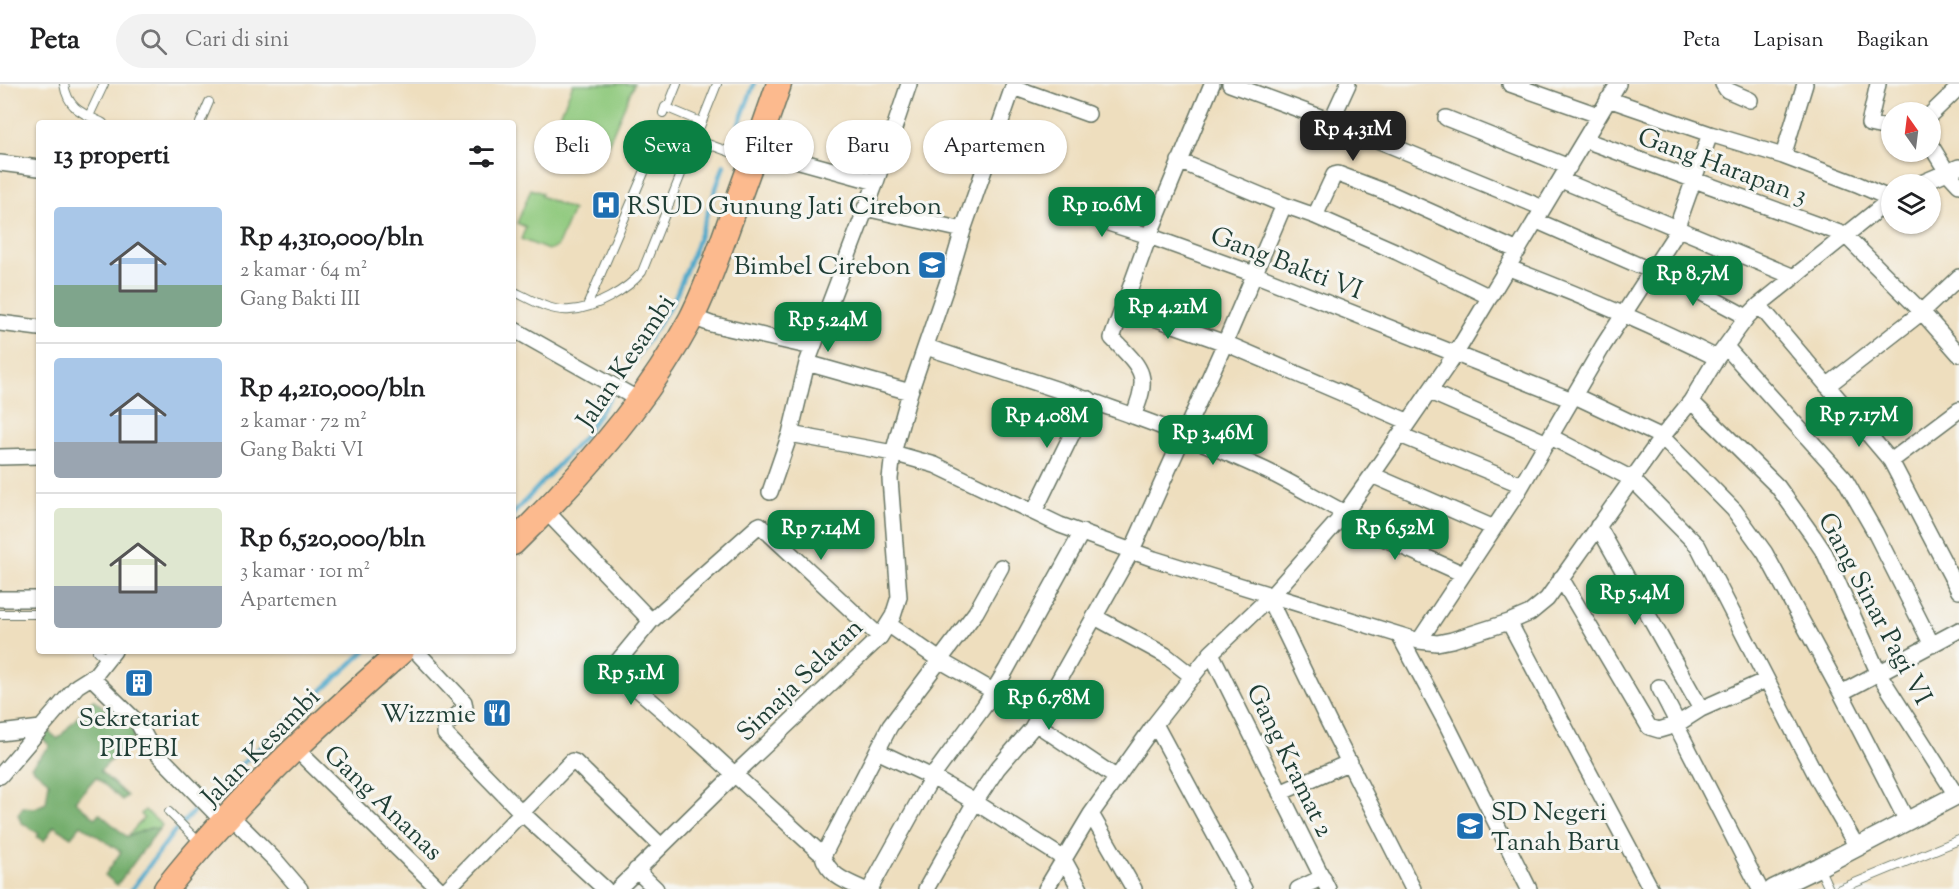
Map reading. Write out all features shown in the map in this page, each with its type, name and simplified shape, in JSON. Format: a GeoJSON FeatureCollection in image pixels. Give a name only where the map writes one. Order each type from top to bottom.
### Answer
{"type":"FeatureCollection","features":[{"type":"Feature","properties":{"kind":"main road","name":"Jalan Kesambi"},"geometry":{"type":"LineString","coordinates":[[763,120],[779,84]]}},
{"type":"Feature","properties":{"kind":"main road","name":"Jalan Kesambi"},"geometry":{"type":"LineString","coordinates":[[516,540],[546,511],[599,452],[625,391],[674,348],[692,317],[710,275],[741,174]]}},
{"type":"Feature","properties":{"kind":"main road","name":"Jalan Kesambi"},"geometry":{"type":"LineString","coordinates":[[166,889],[194,837],[216,810],[296,749],[399,654]]}},
{"type":"Feature","properties":{"kind":"street"},"geometry":{"type":"LineString","coordinates":[[770,492],[790,434],[812,347],[876,182],[909,84]]}},
{"type":"Feature","properties":{"kind":"street"},"geometry":{"type":"LineString","coordinates":[[1133,416],[1144,381],[1137,363],[1113,338],[1149,236],[1212,84]]}},
{"type":"Feature","properties":{"kind":"street"},"geometry":{"type":"LineString","coordinates":[[1230,84],[1331,120],[1540,215],[1747,317]]}},
{"type":"Feature","properties":{"kind":"street"},"geometry":{"type":"LineString","coordinates":[[1331,120],[1348,84]]}},
{"type":"Feature","properties":{"kind":"street"},"geometry":{"type":"LineString","coordinates":[[1509,84],[1598,115]]}},
{"type":"Feature","properties":{"kind":"street"},"geometry":{"type":"LineString","coordinates":[[1046,889],[1091,814],[1155,724],[1211,653],[1270,597],[1342,516],[1372,475],[1456,353],[1618,84]]}},
{"type":"Feature","properties":{"kind":"street"},"geometry":{"type":"LineString","coordinates":[[1723,84],[1728,90],[1750,100]]}},
{"type":"Feature","properties":{"kind":"street"},"geometry":{"type":"LineString","coordinates":[[1783,156],[1805,84]]}},
{"type":"Feature","properties":{"kind":"street"},"geometry":{"type":"LineString","coordinates":[[1878,84],[1869,124],[1881,127]]}},
{"type":"Feature","properties":{"kind":"street"},"geometry":{"type":"LineString","coordinates":[[1014,85],[1089,114]]}},
{"type":"Feature","properties":{"kind":"street","name":"Simaja Selatan"},"geometry":{"type":"LineString","coordinates":[[618,889],[880,637],[888,624],[899,597],[890,479],[893,453],[910,392],[1014,85]]}},
{"type":"Feature","properties":{"kind":"street"},"geometry":{"type":"LineString","coordinates":[[1941,104],[1959,87]]}},
{"type":"Feature","properties":{"kind":"street"},"geometry":{"type":"LineString","coordinates":[[1608,99],[1783,156],[1881,194]]}},
{"type":"Feature","properties":{"kind":"street"},"geometry":{"type":"LineString","coordinates":[[1446,118],[1677,228],[1794,277]]}},
{"type":"Feature","properties":{"kind":"street"},"geometry":{"type":"LineString","coordinates":[[1419,641],[1522,485],[1623,315],[1673,238],[1710,134]]}},
{"type":"Feature","properties":{"kind":"street","name":"Gang Harapan 3"},"geometry":{"type":"LineString","coordinates":[[1585,140],[1845,235]]}},
{"type":"Feature","properties":{"kind":"street"},"geometry":{"type":"LineString","coordinates":[[1941,156],[1953,170],[1959,185]]}},
{"type":"Feature","properties":{"kind":"street"},"geometry":{"type":"LineString","coordinates":[[1179,161],[1284,206],[1315,216],[1490,297]]}},
{"type":"Feature","properties":{"kind":"street"},"geometry":{"type":"LineString","coordinates":[[0,163],[36,168]]}},
{"type":"Feature","properties":{"kind":"street"},"geometry":{"type":"LineString","coordinates":[[814,169],[876,182]]}},
{"type":"Feature","properties":{"kind":"street"},"geometry":{"type":"LineString","coordinates":[[1315,216],[1334,175],[1338,174],[1391,194],[1518,251]]}},
{"type":"Feature","properties":{"kind":"street"},"geometry":{"type":"LineString","coordinates":[[926,889],[975,802],[998,768],[1035,723],[1132,550],[1284,206]]}},
{"type":"Feature","properties":{"kind":"street"},"geometry":{"type":"LineString","coordinates":[[790,434],[893,453],[935,465],[1034,512],[1154,558],[1270,597],[1419,641],[1437,643],[1452,640],[1530,613],[1547,599],[1662,437],[1691,401],[1721,352],[1747,317],[1881,206]]}},
{"type":"Feature","properties":{"kind":"street"},"geometry":{"type":"LineString","coordinates":[[866,208],[963,231]]}},
{"type":"Feature","properties":{"kind":"street","name":"Gang Bakti VI"},"geometry":{"type":"LineString","coordinates":[[1065,209],[1254,273],[1574,398],[1662,437]]}},
{"type":"Feature","properties":{"kind":"street"},"geometry":{"type":"LineString","coordinates":[[1845,235],[1922,312],[1959,354]]}},
{"type":"Feature","properties":{"kind":"street"},"geometry":{"type":"LineString","coordinates":[[1509,268],[1576,293],[1653,327],[1721,352],[1844,478],[1875,532],[1932,645]]}},
{"type":"Feature","properties":{"kind":"street"},"geometry":{"type":"LineString","coordinates":[[1827,386],[1922,312],[1959,277]]}},
{"type":"Feature","properties":{"kind":"street"},"geometry":{"type":"LineString","coordinates":[[1759,305],[1891,461],[1959,591]]}},
{"type":"Feature","properties":{"kind":"street"},"geometry":{"type":"LineString","coordinates":[[1123,307],[1225,343],[1522,485]]}},
{"type":"Feature","properties":{"kind":"street"},"geometry":{"type":"LineString","coordinates":[[692,317],[711,324],[812,347]]}},
{"type":"Feature","properties":{"kind":"street"},"geometry":{"type":"LineString","coordinates":[[0,322],[36,328]]}},
{"type":"Feature","properties":{"kind":"street"},"geometry":{"type":"LineString","coordinates":[[516,331],[625,391]]}},
{"type":"Feature","properties":{"kind":"street"},"geometry":{"type":"LineString","coordinates":[[926,347],[1089,399],[1183,435],[1266,471],[1342,516],[1463,574]]}},
{"type":"Feature","properties":{"kind":"street"},"geometry":{"type":"LineString","coordinates":[[807,363],[910,392]]}},
{"type":"Feature","properties":{"kind":"street"},"geometry":{"type":"LineString","coordinates":[[1430,392],[1549,440],[1632,479],[1698,546],[1820,783],[1857,847]]}},
{"type":"Feature","properties":{"kind":"street"},"geometry":{"type":"LineString","coordinates":[[1034,512],[1089,399]]}},
{"type":"Feature","properties":{"kind":"street","name":"Gang Sinar Pagi VI"},"geometry":{"type":"LineString","coordinates":[[1691,401],[1778,487],[1813,536],[1825,554],[1879,674],[1958,794]]}},
{"type":"Feature","properties":{"kind":"street"},"geometry":{"type":"LineString","coordinates":[[1891,461],[1959,410]]}},
{"type":"Feature","properties":{"kind":"street"},"geometry":{"type":"LineString","coordinates":[[1662,437],[1734,510],[1765,553],[1907,821]]}},
{"type":"Feature","properties":{"kind":"street"},"geometry":{"type":"LineString","coordinates":[[0,456],[36,456]]}},
{"type":"Feature","properties":{"kind":"street"},"geometry":{"type":"LineString","coordinates":[[1372,475],[1494,528]]}},
{"type":"Feature","properties":{"kind":"street"},"geometry":{"type":"LineString","coordinates":[[546,511],[651,621]]}},
{"type":"Feature","properties":{"kind":"street"},"geometry":{"type":"LineString","coordinates":[[863,889],[830,871],[824,863],[822,854],[697,740],[614,669],[614,666],[651,621],[760,525],[880,637]]}},
{"type":"Feature","properties":{"kind":"street"},"geometry":{"type":"LineString","coordinates":[[1598,526],[1701,709]]}},
{"type":"Feature","properties":{"kind":"street"},"geometry":{"type":"LineString","coordinates":[[870,889],[932,777],[1006,670],[1082,532]]}},
{"type":"Feature","properties":{"kind":"street"},"geometry":{"type":"LineString","coordinates":[[822,854],[827,852],[848,805],[890,726],[976,612],[1001,567]]}},
{"type":"Feature","properties":{"kind":"street"},"geometry":{"type":"LineString","coordinates":[[1561,578],[1649,727],[1659,730],[1677,724],[1701,709],[1766,680]]}},
{"type":"Feature","properties":{"kind":"street"},"geometry":{"type":"LineString","coordinates":[[1270,597],[1329,723],[1413,889]]}},
{"type":"Feature","properties":{"kind":"street"},"geometry":{"type":"LineString","coordinates":[[0,599],[36,599]]}},
{"type":"Feature","properties":{"kind":"street"},"geometry":{"type":"LineString","coordinates":[[1095,617],[1165,655],[1193,677]]}},
{"type":"Feature","properties":{"kind":"street"},"geometry":{"type":"LineString","coordinates":[[1509,622],[1651,889]]}},
{"type":"Feature","properties":{"kind":"street"},"geometry":{"type":"LineString","coordinates":[[888,624],[941,661],[993,691]]}},
{"type":"Feature","properties":{"kind":"street"},"geometry":{"type":"LineString","coordinates":[[1841,693],[1959,630]]}},
{"type":"Feature","properties":{"kind":"street"},"geometry":{"type":"LineString","coordinates":[[1399,635],[1529,889]]}},
{"type":"Feature","properties":{"kind":"street","name":"Gang Kramat 2"},"geometry":{"type":"LineString","coordinates":[[1211,653],[1325,883]]}},
{"type":"Feature","properties":{"kind":"street"},"geometry":{"type":"LineString","coordinates":[[0,776],[77,686],[92,677],[106,654]]}},
{"type":"Feature","properties":{"kind":"street"},"geometry":{"type":"LineString","coordinates":[[419,654],[464,702],[465,708],[445,726],[445,735],[522,813],[606,889]]}},
{"type":"Feature","properties":{"kind":"street"},"geometry":{"type":"LineString","coordinates":[[92,677],[138,723],[151,747],[216,810],[276,861],[300,889]]}},
{"type":"Feature","properties":{"kind":"street"},"geometry":{"type":"LineString","coordinates":[[1659,687],[1760,889]]}},
{"type":"Feature","properties":{"kind":"street"},"geometry":{"type":"LineString","coordinates":[[1035,723],[1117,778]]}},
{"type":"Feature","properties":{"kind":"street"},"geometry":{"type":"LineString","coordinates":[[1155,724],[1244,889]]}},
{"type":"Feature","properties":{"kind":"street"},"geometry":{"type":"LineString","coordinates":[[0,733],[41,728]]}},
{"type":"Feature","properties":{"kind":"street","name":"Gang Ananas"},"geometry":{"type":"LineString","coordinates":[[296,749],[439,889]]}},
{"type":"Feature","properties":{"kind":"street"},"geometry":{"type":"LineString","coordinates":[[877,751],[932,777],[1063,858],[1080,889]]}},
{"type":"Feature","properties":{"kind":"street"},"geometry":{"type":"LineString","coordinates":[[447,889],[570,763],[575,762],[661,846]]}},
{"type":"Feature","properties":{"kind":"street"},"geometry":{"type":"LineString","coordinates":[[1280,793],[1350,762]]}},
{"type":"Feature","properties":{"kind":"street"},"geometry":{"type":"LineString","coordinates":[[1773,889],[1958,794]]}},
{"type":"Feature","properties":{"kind":"street"},"geometry":{"type":"LineString","coordinates":[[1091,814],[1134,889]]}},
{"type":"Feature","properties":{"kind":"street"},"geometry":{"type":"LineString","coordinates":[[636,870],[656,889]]}},
{"type":"Feature","properties":{"kind":"street"},"geometry":{"type":"LineString","coordinates":[[1299,889],[1325,883]]}},
{"type":"Feature","properties":{"kind":"lane"},"geometry":{"type":"LineString","coordinates":[[64,84],[71,105],[97,120]]}},
{"type":"Feature","properties":{"kind":"lane"},"geometry":{"type":"LineString","coordinates":[[89,116],[104,84]]}},
{"type":"Feature","properties":{"kind":"lane"},"geometry":{"type":"LineString","coordinates":[[677,84],[664,110],[692,120]]}},
{"type":"Feature","properties":{"kind":"lane"},"geometry":{"type":"LineString","coordinates":[[702,120],[717,84]]}},
{"type":"Feature","properties":{"kind":"lane"},"geometry":{"type":"LineString","coordinates":[[201,120],[209,102]]}},
{"type":"Feature","properties":{"kind":"lane"},"geometry":{"type":"LineString","coordinates":[[587,306],[641,174]]}},
{"type":"Feature","properties":{"kind":"lane"},"geometry":{"type":"LineString","coordinates":[[516,292],[546,306],[569,311],[621,292],[642,272],[681,174]]}},
{"type":"Feature","properties":{"kind":"lane"},"geometry":{"type":"LineString","coordinates":[[0,614],[36,614]]}},
{"type":"Feature","properties":{"kind":"lane"},"geometry":{"type":"LineString","coordinates":[[169,812],[194,837]]}},
{"type":"Feature","properties":{"kind":"lane"},"geometry":{"type":"LineString","coordinates":[[1840,889],[1959,840]]}},
{"type":"Feature","properties":{"kind":"lane"},"geometry":{"type":"LineString","coordinates":[[1819,867],[1829,889]]}},
{"type":"Feature","properties":{"kind":"green space"},"geometry":{"type":"Polygon","coordinates":[[[573,84],[634,84],[611,137],[611,120],[558,120],[573,84]]]}},
{"type":"Feature","properties":{"kind":"green space"},"geometry":{"type":"Polygon","coordinates":[[[531,189],[573,210],[557,247],[548,250],[521,239],[526,227],[517,223],[531,189]]]}},
{"type":"Feature","properties":{"kind":"green space"},"geometry":{"type":"Polygon","coordinates":[[[93,699],[137,734],[100,771],[127,796],[122,800],[96,777],[75,801],[95,818],[99,813],[127,837],[150,828],[159,829],[117,885],[105,875],[121,852],[81,825],[71,837],[54,826],[44,841],[37,837],[39,834],[21,822],[18,814],[23,807],[35,808],[46,803],[49,782],[31,767],[50,746],[41,737],[47,730],[58,739],[93,699]]]}},
{"type":"Feature","properties":{"kind":"green space"},"geometry":{"type":"Polygon","coordinates":[[[145,810],[162,825],[159,829],[150,828],[127,837],[144,818],[141,814],[145,810]]]}},
{"type":"Feature","properties":{"kind":"waterway"},"geometry":{"type":"LineString","coordinates":[[740,120],[754,84]]}},
{"type":"Feature","properties":{"kind":"waterway"},"geometry":{"type":"LineString","coordinates":[[516,511],[583,438],[673,302],[696,246],[724,165]]}},
{"type":"Feature","properties":{"kind":"waterway"},"geometry":{"type":"LineString","coordinates":[[217,787],[362,654]]}},
{"type":"Feature","properties":{"kind":"waterway"},"geometry":{"type":"LineString","coordinates":[[132,889],[173,833],[195,810]]}},
{"type":"Feature","properties":{"kind":"place","name":"RSUD Gunung Jati Cirebon"},"geometry":{"type":"Point","coordinates":[606,205]}},
{"type":"Feature","properties":{"kind":"place","name":"Bimbel Cirebon"},"geometry":{"type":"Point","coordinates":[932,265]}},
{"type":"Feature","properties":{"kind":"place","name":"Sekretariat PIPEBI"},"geometry":{"type":"Point","coordinates":[139,683]}},
{"type":"Feature","properties":{"kind":"place","name":"Wizzmie"},"geometry":{"type":"Point","coordinates":[497,713]}},
{"type":"Feature","properties":{"kind":"place","name":"SD Negeri Tanah Baru"},"geometry":{"type":"Point","coordinates":[1470,826]}}]}
